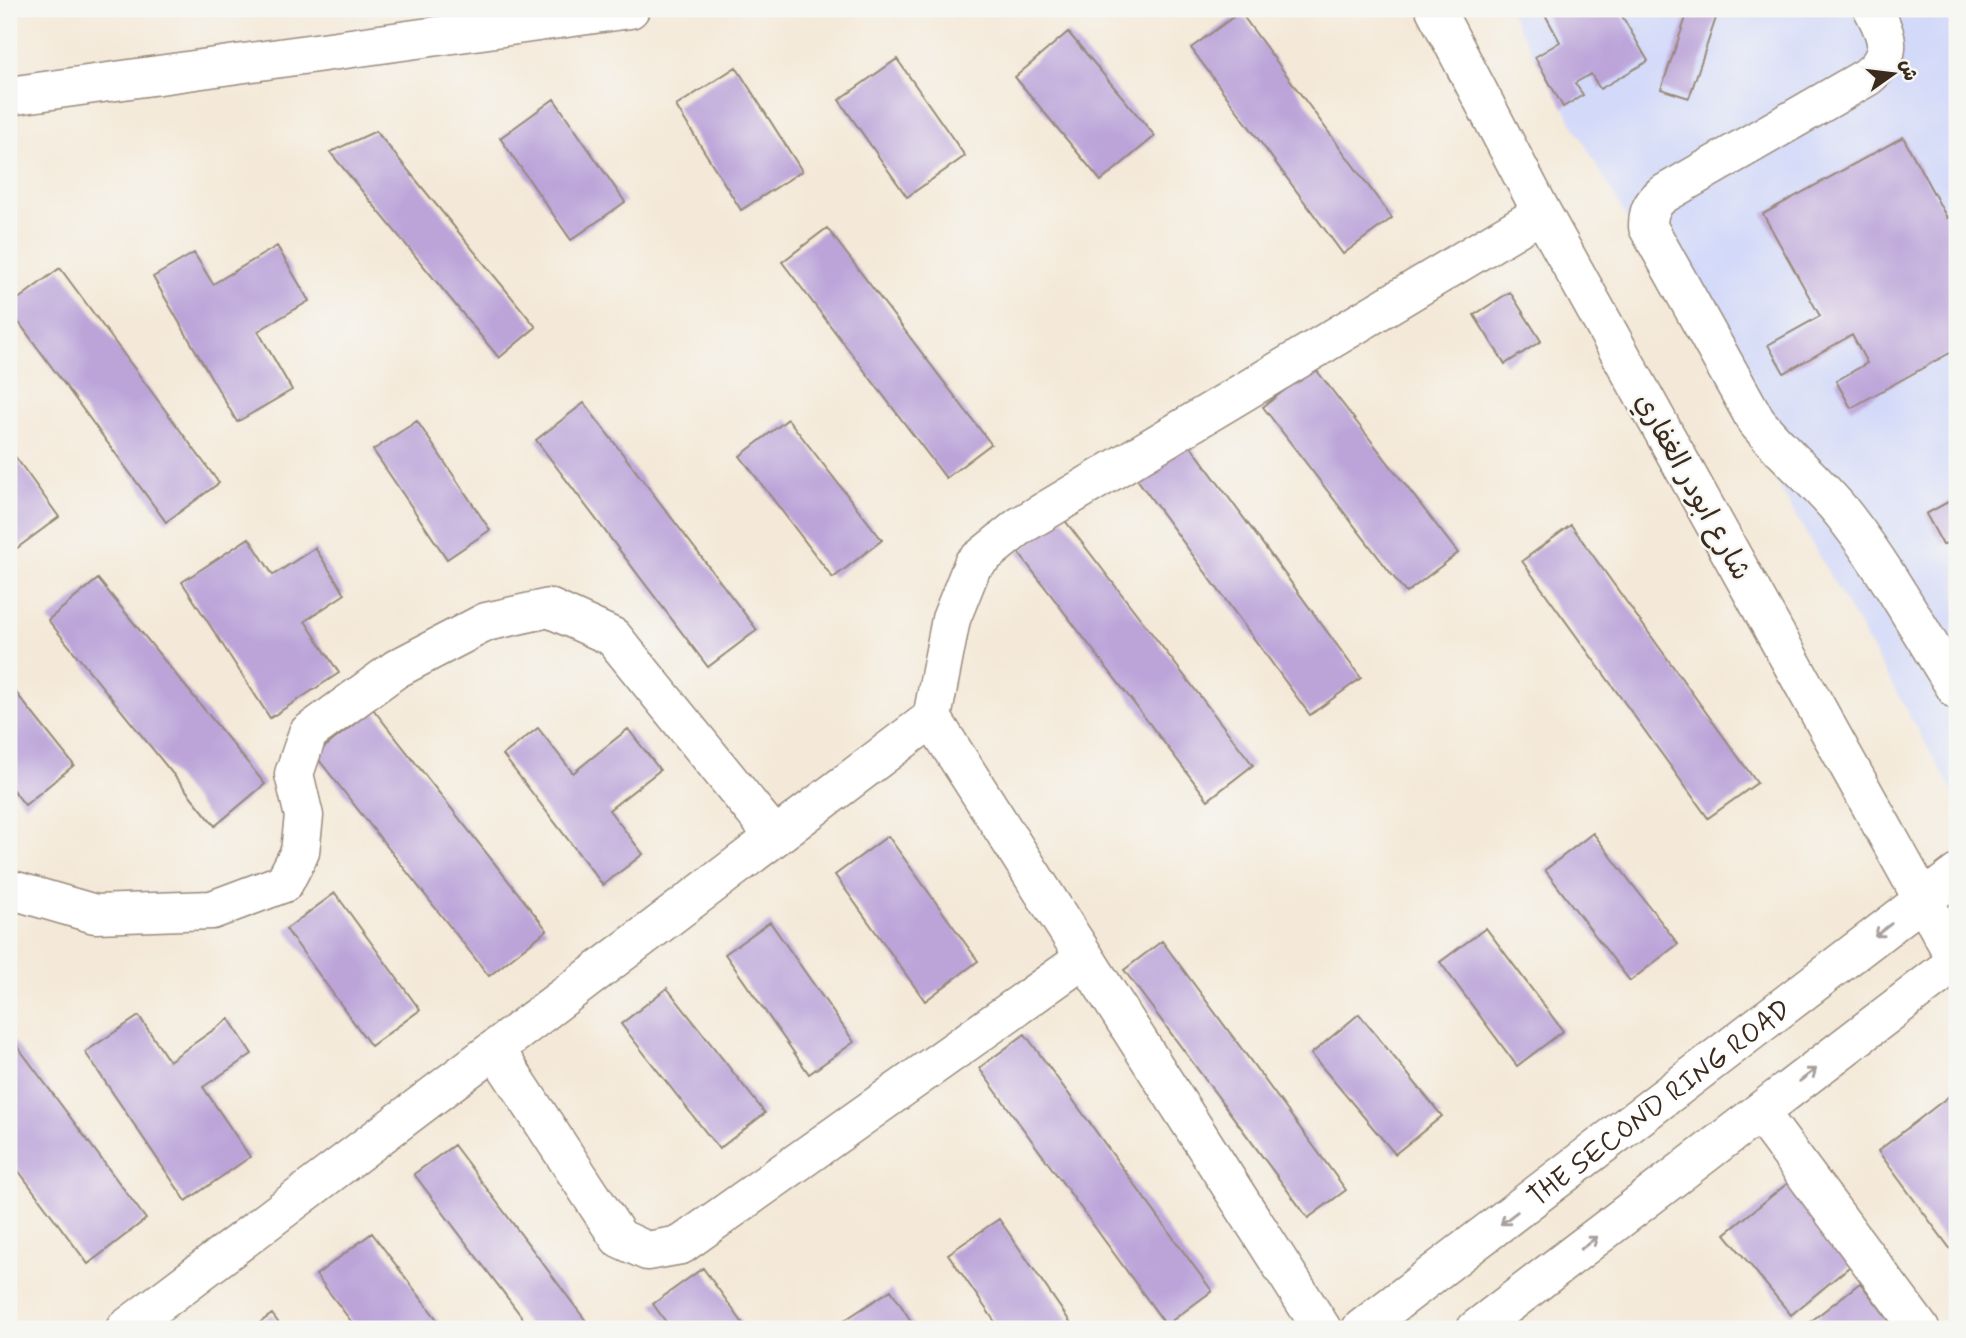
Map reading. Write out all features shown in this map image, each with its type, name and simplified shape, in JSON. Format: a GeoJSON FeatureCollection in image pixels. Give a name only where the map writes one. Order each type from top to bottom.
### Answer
{"type":"FeatureCollection","features":[{"type":"Feature","properties":{"kind":"main road"},"geometry":{"type":"LineString","coordinates":[[9,96],[630,9]]}},
{"type":"Feature","properties":{"kind":"main road","name":"شارع ابودر الغفاري"},"geometry":{"type":"LineString","coordinates":[[1435,9],[1542,214],[1957,961]]}},
{"type":"Feature","properties":{"kind":"main road"},"geometry":{"type":"LineString","coordinates":[[1873,9],[1885,34],[1887,45],[1879,68],[1867,78],[1662,195],[1653,203],[1648,214],[1648,227],[1756,421],[1846,518],[1957,690]]}},
{"type":"Feature","properties":{"kind":"main road"},"geometry":{"type":"LineString","coordinates":[[125,1329],[932,718],[951,619],[974,564],[1020,526],[1542,214]]}},
{"type":"Feature","properties":{"kind":"main road"},"geometry":{"type":"LineString","coordinates":[[9,889],[95,914],[212,910],[284,883],[300,852],[304,816],[294,774],[308,733],[396,669],[486,622],[548,608],[612,637],[775,837]]}},
{"type":"Feature","properties":{"kind":"main road"},"geometry":{"type":"LineString","coordinates":[[932,718],[1322,1329]]}},
{"type":"Feature","properties":{"kind":"main road","name":"THE SECOND RING ROAD"},"geometry":{"type":"LineString","coordinates":[[1361,1329],[1957,874]]}},
{"type":"Feature","properties":{"kind":"main road"},"geometry":{"type":"LineString","coordinates":[[495,1049],[619,1238],[647,1251],[681,1245],[1085,958]]}},
{"type":"Feature","properties":{"kind":"main road"},"geometry":{"type":"LineString","coordinates":[[1476,1329],[1957,961]]}},
{"type":"Feature","properties":{"kind":"main road"},"geometry":{"type":"LineString","coordinates":[[1760,1113],[1920,1329]]}},
{"type":"Feature","properties":{"kind":"shaded area"},"geometry":{"type":"Polygon","coordinates":[[[1508,9],[1957,9],[1956,797],[1535,57],[1508,9]]]}},
{"type":"Feature","properties":{"kind":"building"},"geometry":{"type":"Polygon","coordinates":[[[1542,9],[1618,9],[1648,61],[1600,89],[1591,74],[1575,83],[1583,95],[1563,107],[1535,57],[1560,42],[1542,9]]]}},
{"type":"Feature","properties":{"kind":"building"},"geometry":{"type":"Polygon","coordinates":[[[1689,9],[1719,9],[1689,98],[1661,89],[1689,9]]]}},
{"type":"Feature","properties":{"kind":"building"},"geometry":{"type":"Polygon","coordinates":[[[1240,12],[1392,218],[1343,254],[1191,48],[1240,12]]]}},
{"type":"Feature","properties":{"kind":"building"},"geometry":{"type":"Polygon","coordinates":[[[1068,32],[1155,136],[1101,181],[1015,77],[1068,32]]]}},
{"type":"Feature","properties":{"kind":"building"},"geometry":{"type":"Polygon","coordinates":[[[897,59],[965,156],[907,197],[839,100],[897,59]]]}},
{"type":"Feature","properties":{"kind":"building"},"geometry":{"type":"Polygon","coordinates":[[[736,67],[802,171],[741,210],[676,106],[736,67]]]}},
{"type":"Feature","properties":{"kind":"building"},"geometry":{"type":"Polygon","coordinates":[[[554,99],[625,202],[571,240],[500,138],[554,99]]]}},
{"type":"Feature","properties":{"kind":"building"},"geometry":{"type":"Polygon","coordinates":[[[376,131],[536,327],[499,358],[330,152],[376,131]]]}},
{"type":"Feature","properties":{"kind":"building"},"geometry":{"type":"Polygon","coordinates":[[[1903,137],[1947,218],[1957,212],[1957,349],[1851,408],[1836,381],[1867,363],[1852,335],[1784,373],[1768,345],[1820,316],[1763,214],[1903,137]]]}},
{"type":"Feature","properties":{"kind":"building"},"geometry":{"type":"Polygon","coordinates":[[[827,228],[991,444],[946,478],[782,262],[827,228]]]}},
{"type":"Feature","properties":{"kind":"building"},"geometry":{"type":"Polygon","coordinates":[[[277,246],[309,301],[258,331],[292,390],[237,422],[153,277],[194,253],[213,284],[277,246]]]}},
{"type":"Feature","properties":{"kind":"building"},"geometry":{"type":"Polygon","coordinates":[[[60,268],[219,483],[166,522],[9,309],[9,306],[60,268]]]}},
{"type":"Feature","properties":{"kind":"building"},"geometry":{"type":"Polygon","coordinates":[[[1510,292],[1541,341],[1505,364],[1474,315],[1510,292]]]}},
{"type":"Feature","properties":{"kind":"building"},"geometry":{"type":"Polygon","coordinates":[[[1314,367],[1458,553],[1406,593],[1263,407],[1314,367]]]}},
{"type":"Feature","properties":{"kind":"building"},"geometry":{"type":"Polygon","coordinates":[[[584,403],[757,630],[708,667],[536,440],[584,403]]]}},
{"type":"Feature","properties":{"kind":"building"},"geometry":{"type":"Polygon","coordinates":[[[788,419],[882,540],[833,578],[740,456],[788,419]]]}},
{"type":"Feature","properties":{"kind":"building"},"geometry":{"type":"Polygon","coordinates":[[[417,421],[490,530],[447,559],[373,450],[417,421]]]}},
{"type":"Feature","properties":{"kind":"building"},"geometry":{"type":"Polygon","coordinates":[[[1185,438],[1361,678],[1310,715],[1134,475],[1185,438]]]}},
{"type":"Feature","properties":{"kind":"building"},"geometry":{"type":"Polygon","coordinates":[[[9,448],[59,517],[9,554],[9,448]]]}},
{"type":"Feature","properties":{"kind":"building"},"geometry":{"type":"Polygon","coordinates":[[[1957,497],[1957,543],[1955,538],[1943,545],[1926,514],[1957,497]]]}},
{"type":"Feature","properties":{"kind":"building"},"geometry":{"type":"Polygon","coordinates":[[[1063,518],[1253,765],[1208,800],[1018,552],[1063,518]]]}},
{"type":"Feature","properties":{"kind":"building"},"geometry":{"type":"Polygon","coordinates":[[[1571,525],[1757,783],[1708,818],[1522,561],[1571,525]]]}},
{"type":"Feature","properties":{"kind":"building"},"geometry":{"type":"Polygon","coordinates":[[[249,538],[273,575],[315,548],[345,594],[305,621],[339,673],[270,718],[182,582],[249,538]]]}},
{"type":"Feature","properties":{"kind":"building"},"geometry":{"type":"Polygon","coordinates":[[[98,579],[265,784],[215,826],[48,620],[98,579]]]}},
{"type":"Feature","properties":{"kind":"building"},"geometry":{"type":"Polygon","coordinates":[[[9,684],[74,765],[25,805],[9,785],[9,684]]]}},
{"type":"Feature","properties":{"kind":"building"},"geometry":{"type":"Polygon","coordinates":[[[373,709],[547,930],[489,976],[315,755],[373,709]]]}},
{"type":"Feature","properties":{"kind":"building"},"geometry":{"type":"Polygon","coordinates":[[[538,728],[573,773],[628,729],[660,770],[609,810],[643,854],[603,885],[503,755],[538,728]]]}},
{"type":"Feature","properties":{"kind":"building"},"geometry":{"type":"Polygon","coordinates":[[[1593,833],[1678,944],[1630,981],[1545,870],[1593,833]]]}},
{"type":"Feature","properties":{"kind":"building"},"geometry":{"type":"Polygon","coordinates":[[[888,836],[978,961],[925,1001],[835,875],[888,836]]]}},
{"type":"Feature","properties":{"kind":"building"},"geometry":{"type":"Polygon","coordinates":[[[335,893],[420,1010],[371,1046],[286,929],[335,893]]]}},
{"type":"Feature","properties":{"kind":"building"},"geometry":{"type":"Polygon","coordinates":[[[770,922],[854,1042],[809,1074],[725,954],[770,922]]]}},
{"type":"Feature","properties":{"kind":"building"},"geometry":{"type":"Polygon","coordinates":[[[1486,928],[1563,1031],[1517,1066],[1440,962],[1486,928]]]}},
{"type":"Feature","properties":{"kind":"building"},"geometry":{"type":"Polygon","coordinates":[[[1162,941],[1346,1190],[1308,1218],[1124,970],[1162,941]]]}},
{"type":"Feature","properties":{"kind":"building"},"geometry":{"type":"Polygon","coordinates":[[[667,988],[765,1113],[719,1149],[621,1024],[667,988]]]}},
{"type":"Feature","properties":{"kind":"building"},"geometry":{"type":"Polygon","coordinates":[[[1359,1014],[1442,1116],[1395,1154],[1311,1054],[1359,1014]]]}},
{"type":"Feature","properties":{"kind":"building"},"geometry":{"type":"Polygon","coordinates":[[[139,1016],[169,1061],[229,1019],[252,1054],[203,1087],[250,1157],[186,1201],[85,1052],[139,1016]]]}},
{"type":"Feature","properties":{"kind":"building"},"geometry":{"type":"Polygon","coordinates":[[[1025,1034],[1212,1291],[1166,1325],[979,1068],[1025,1034]]]}},
{"type":"Feature","properties":{"kind":"building"},"geometry":{"type":"Polygon","coordinates":[[[9,1035],[146,1219],[88,1264],[9,1158],[9,1035]]]}},
{"type":"Feature","properties":{"kind":"building"},"geometry":{"type":"Polygon","coordinates":[[[1957,1090],[1957,1258],[1878,1151],[1957,1090]]]}},
{"type":"Feature","properties":{"kind":"building"},"geometry":{"type":"Polygon","coordinates":[[[454,1145],[592,1329],[531,1329],[414,1174],[454,1145]]]}},
{"type":"Feature","properties":{"kind":"building"},"geometry":{"type":"Polygon","coordinates":[[[1789,1182],[1855,1262],[1791,1315],[1725,1234],[1789,1182]]]}},
{"type":"Feature","properties":{"kind":"building"},"geometry":{"type":"Polygon","coordinates":[[[999,1219],[1075,1329],[1000,1329],[948,1254],[999,1219]]]}},
{"type":"Feature","properties":{"kind":"building"},"geometry":{"type":"Polygon","coordinates":[[[372,1233],[444,1329],[357,1329],[316,1275],[372,1233]]]}},
{"type":"Feature","properties":{"kind":"building"},"geometry":{"type":"Polygon","coordinates":[[[703,1268],[747,1329],[671,1329],[653,1304],[703,1268]]]}},
{"type":"Feature","properties":{"kind":"building"},"geometry":{"type":"Polygon","coordinates":[[[1860,1283],[1896,1329],[1801,1329],[1860,1283]]]}},
{"type":"Feature","properties":{"kind":"building"},"geometry":{"type":"Polygon","coordinates":[[[891,1290],[916,1329],[851,1329],[845,1320],[891,1290]]]}},
{"type":"Feature","properties":{"kind":"building"},"geometry":{"type":"Polygon","coordinates":[[[272,1314],[283,1329],[251,1329],[272,1314]]]}}]}
